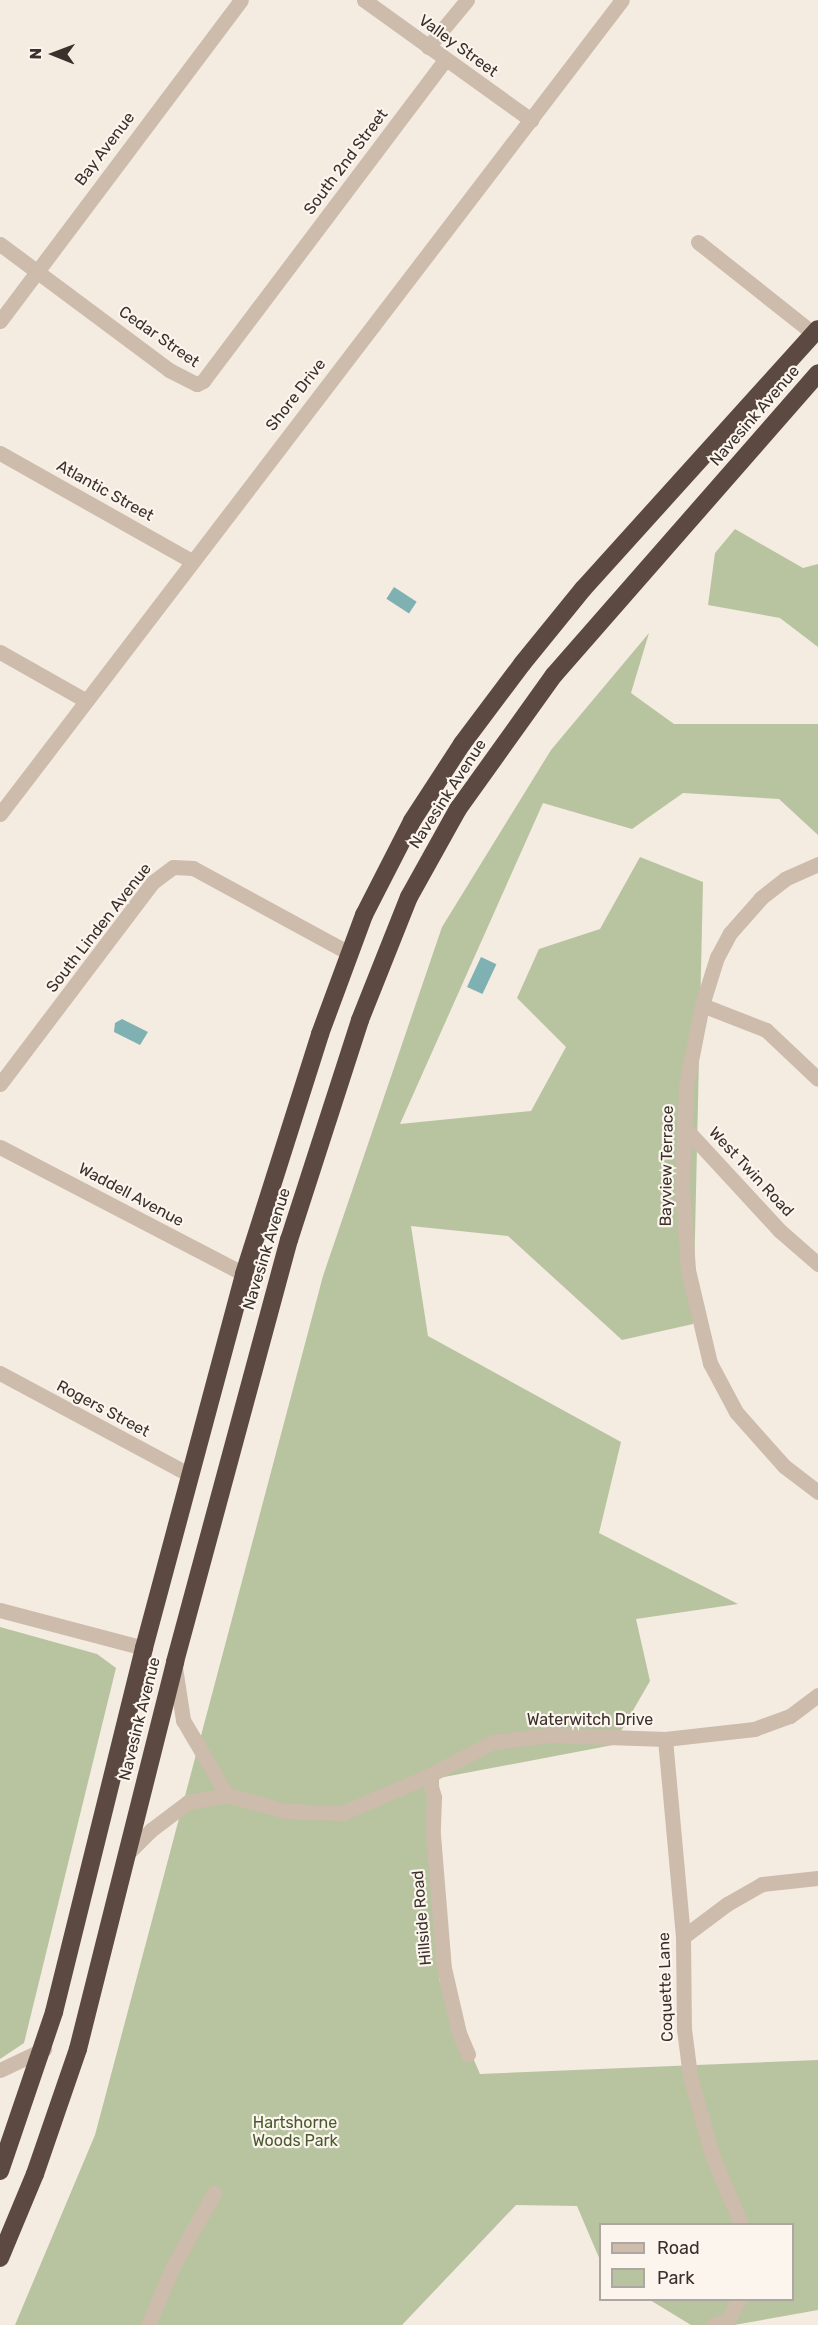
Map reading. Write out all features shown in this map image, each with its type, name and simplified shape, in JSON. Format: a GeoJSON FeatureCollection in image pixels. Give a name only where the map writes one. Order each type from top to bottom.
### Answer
{"type":"FeatureCollection","features":[{"type":"Feature","properties":{"kind":"highway","name":"Navesink Avenue"},"geometry":{"type":"LineString","coordinates":[[0,2171],[44,2049],[144,1648],[244,1274],[349,953],[381,879],[412,821],[522,664],[591,580],[816,331]]}},
{"type":"Feature","properties":{"kind":"highway","name":"Navesink Avenue"},"geometry":{"type":"LineString","coordinates":[[0,2258],[35,2174],[78,2049],[174,1662],[289,1240],[367,1000],[408,897],[458,809],[554,675],[818,373]]}},
{"type":"Feature","properties":{"kind":"street","name":"Bay Avenue"},"geometry":{"type":"LineString","coordinates":[[0,321],[35,270],[241,0]]}},
{"type":"Feature","properties":{"kind":"street","name":"Valley Street"},"geometry":{"type":"LineString","coordinates":[[364,0],[531,120]]}},
{"type":"Feature","properties":{"kind":"street"},"geometry":{"type":"LineString","coordinates":[[428,47],[467,0]]}},
{"type":"Feature","properties":{"kind":"street","name":"Shore Drive"},"geometry":{"type":"LineString","coordinates":[[0,813],[622,0]]}},
{"type":"Feature","properties":{"kind":"street","name":"South 2nd Street"},"geometry":{"type":"LineString","coordinates":[[275,286],[445,60]]}},
{"type":"Feature","properties":{"kind":"street"},"geometry":{"type":"LineString","coordinates":[[698,242],[816,331]]}},
{"type":"Feature","properties":{"kind":"street","name":"Cedar Street"},"geometry":{"type":"LineString","coordinates":[[0,243],[169,370],[197,384],[203,381],[275,286]]}},
{"type":"Feature","properties":{"kind":"street","name":"Atlantic Street"},"geometry":{"type":"LineString","coordinates":[[0,453],[192,561]]}},
{"type":"Feature","properties":{"kind":"street"},"geometry":{"type":"LineString","coordinates":[[0,652],[85,700]]}},
{"type":"Feature","properties":{"kind":"street","name":"Bayview Terrace"},"geometry":{"type":"LineString","coordinates":[[818,864],[800,870],[761,898],[730,933],[717,957],[702,1005],[686,1086],[684,1233],[698,1323],[707,1357],[736,1412],[784,1466],[818,1492]]}},
{"type":"Feature","properties":{"kind":"street","name":"South Linden Avenue"},"geometry":{"type":"LineString","coordinates":[[0,1084],[153,882],[173,867],[193,868],[349,953]]}},
{"type":"Feature","properties":{"kind":"street"},"geometry":{"type":"LineString","coordinates":[[702,1005],[766,1030],[818,1079]]}},
{"type":"Feature","properties":{"kind":"street","name":"West Twin Road"},"geometry":{"type":"LineString","coordinates":[[685,1128],[779,1230],[818,1264]]}},
{"type":"Feature","properties":{"kind":"street","name":"Waddell Avenue"},"geometry":{"type":"LineString","coordinates":[[0,1147],[244,1274]]}},
{"type":"Feature","properties":{"kind":"street","name":"Rogers Street"},"geometry":{"type":"LineString","coordinates":[[0,1373],[190,1475]]}},
{"type":"Feature","properties":{"kind":"street"},"geometry":{"type":"LineString","coordinates":[[0,1610],[144,1648]]}},
{"type":"Feature","properties":{"kind":"street"},"geometry":{"type":"LineString","coordinates":[[127,1854],[151,1830],[188,1802],[227,1795],[183,1720],[174,1662]]}},
{"type":"Feature","properties":{"kind":"street","name":"Waterwitch Drive"},"geometry":{"type":"LineString","coordinates":[[227,1795],[285,1811],[329,1815],[342,1813],[428,1776],[493,1742],[551,1735],[665,1739],[762,1727],[790,1716],[818,1695]]}},
{"type":"Feature","properties":{"kind":"street","name":"Coquette Lane"},"geometry":{"type":"LineString","coordinates":[[665,1739],[683,1937],[684,2029],[690,2076],[712,2155],[741,2223]]}},
{"type":"Feature","properties":{"kind":"street","name":"Hillside Road"},"geometry":{"type":"LineString","coordinates":[[428,1776],[434,1797],[433,1835],[444,1968],[459,2033],[468,2054]]}},
{"type":"Feature","properties":{"kind":"street"},"geometry":{"type":"LineString","coordinates":[[683,1937],[727,1904],[762,1884],[818,1878]]}},
{"type":"Feature","properties":{"kind":"street"},"geometry":{"type":"LineString","coordinates":[[0,2070],[44,2049]]}},
{"type":"Feature","properties":{"kind":"street"},"geometry":{"type":"LineString","coordinates":[[148,2325],[173,2266],[214,2193]]}},
{"type":"Feature","properties":{"kind":"street"},"geometry":{"type":"LineString","coordinates":[[724,2323],[737,2301]]}},
{"type":"Feature","properties":{"kind":"green space"},"geometry":{"type":"Polygon","coordinates":[[[735,529],[803,568],[818,564],[818,647],[780,618],[708,605],[715,553],[735,529]]]}},
{"type":"Feature","properties":{"kind":"green space","name":"Hartshorne Woods Park"},"geometry":{"type":"Polygon","coordinates":[[[649,633],[631,693],[674,724],[818,724],[818,835],[779,799],[683,793],[632,829],[543,803],[400,1124],[531,1111],[566,1047],[517,998],[539,949],[600,929],[640,857],[703,882],[693,1324],[622,1340],[508,1236],[411,1226],[428,1336],[621,1442],[599,1533],[738,1604],[636,1619],[650,1681],[613,1745],[439,1778],[439,1979],[480,2074],[818,2060],[818,2310],[734,2325],[691,2325],[652,2301],[794,2301],[794,2223],[599,2223],[599,2258],[577,2206],[516,2205],[402,2325],[15,2325],[95,2135],[323,1276],[442,927],[551,750],[649,633]]]}},
{"type":"Feature","properties":{"kind":"green space"},"geometry":{"type":"Polygon","coordinates":[[[0,1627],[97,1654],[116,1668],[24,2043],[0,2059],[0,1627]]]}},
{"type":"Feature","properties":{"kind":"water"},"geometry":{"type":"Polygon","coordinates":[[[394,587],[417,602],[409,613],[386,599],[394,587]]]}},
{"type":"Feature","properties":{"kind":"water"},"geometry":{"type":"Polygon","coordinates":[[[481,957],[496,964],[482,994],[467,987],[481,957]]]}},
{"type":"Feature","properties":{"kind":"water"},"geometry":{"type":"Polygon","coordinates":[[[122,1019],[148,1032],[140,1045],[114,1032],[115,1023],[122,1019]]]}}]}
